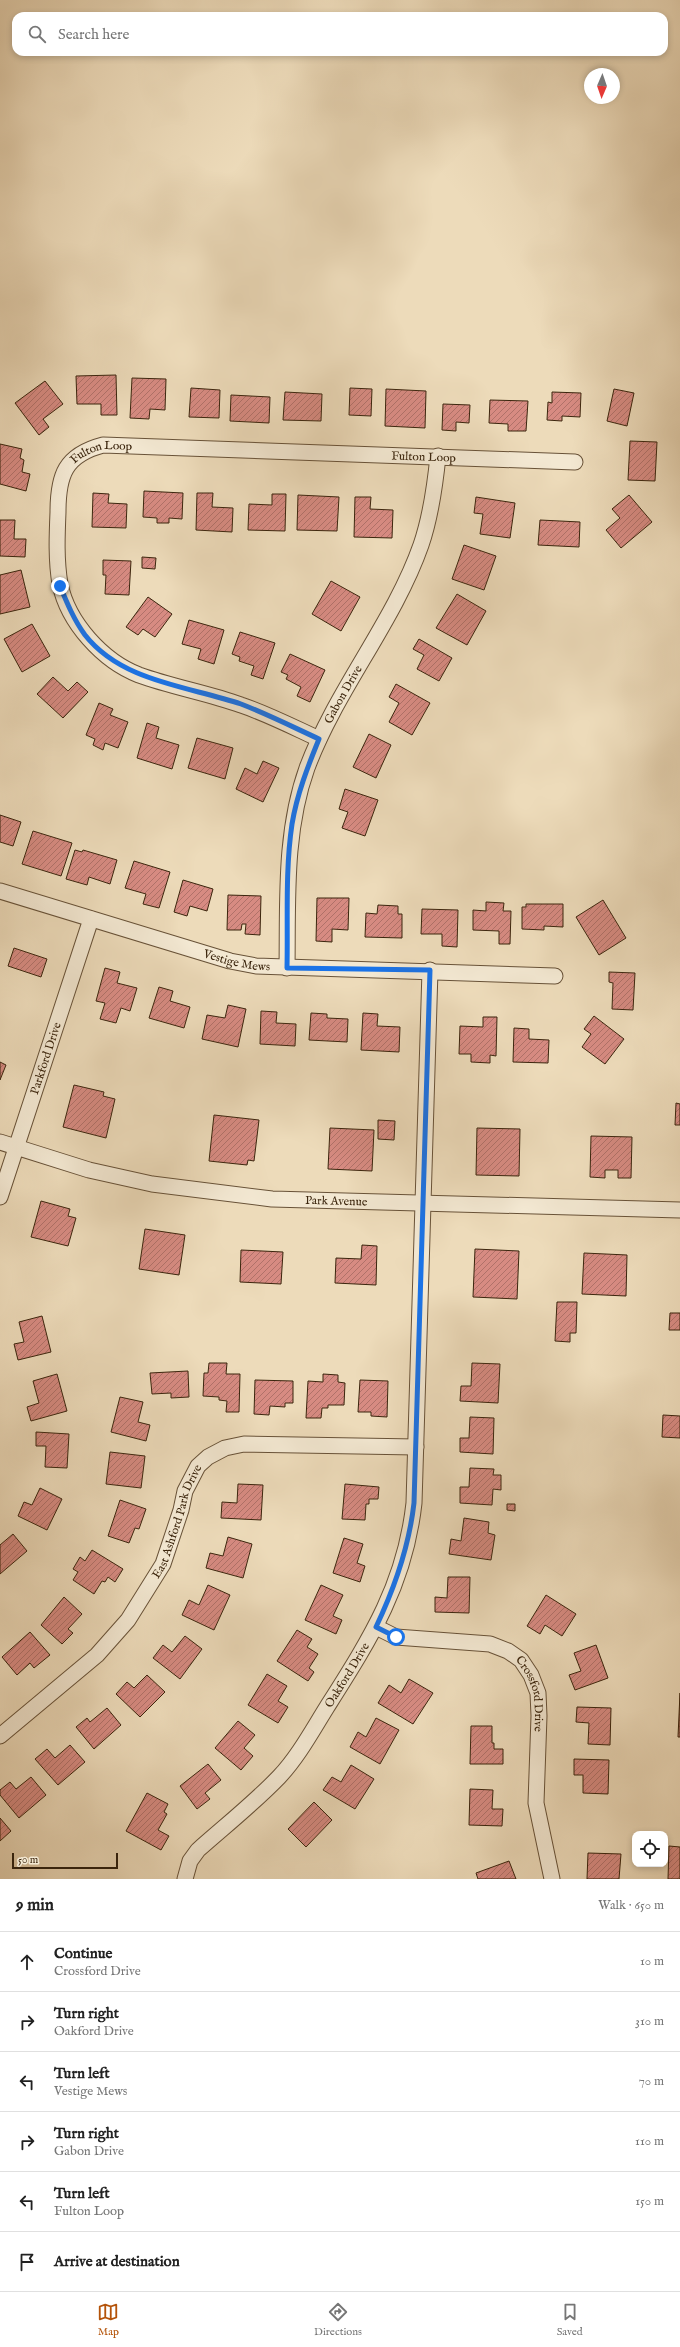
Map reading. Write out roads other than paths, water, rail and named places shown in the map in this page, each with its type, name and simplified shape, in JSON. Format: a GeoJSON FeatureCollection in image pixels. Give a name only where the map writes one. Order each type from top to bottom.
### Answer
{"type":"FeatureCollection","features":[{"type":"Feature","properties":{"kind":"street","name":"Fulton Loop"},"geometry":{"type":"LineString","coordinates":[[319,739],[242,705],[138,675],[110,659],[86,636],[70,612],[60,586],[57,565],[58,493],[63,473],[73,458],[87,449],[103,445],[575,462]]}},
{"type":"Feature","properties":{"kind":"street","name":"Gabon Drive"},"geometry":{"type":"LineString","coordinates":[[287,968],[289,854],[292,823],[307,769],[319,739],[411,570],[428,522],[438,456]]}},
{"type":"Feature","properties":{"kind":"street","name":"Vestige Mews"},"geometry":{"type":"LineString","coordinates":[[0,890],[230,961],[256,966],[287,968],[430,970],[555,976]]}},
{"type":"Feature","properties":{"kind":"street","name":"Parkford Drive"},"geometry":{"type":"LineString","coordinates":[[0,1197],[91,919]]}},
{"type":"Feature","properties":{"kind":"street","name":"Oakford Drive"},"geometry":{"type":"LineString","coordinates":[[185,1879],[190,1861],[198,1850],[260,1796],[280,1776],[296,1756],[376,1627],[392,1595],[411,1529],[416,1447],[430,970]]}},
{"type":"Feature","properties":{"kind":"street","name":"Park Avenue"},"geometry":{"type":"LineString","coordinates":[[0,1142],[89,1170],[152,1184],[212,1193],[272,1199],[680,1210]]}},
{"type":"Feature","properties":{"kind":"street","name":"East Ashford Park Drive"},"geometry":{"type":"LineString","coordinates":[[0,1736],[96,1655],[128,1620],[163,1564],[190,1479],[198,1466],[208,1457],[225,1448],[244,1444],[416,1447]]}},
{"type":"Feature","properties":{"kind":"street","name":"Crossford Drive"},"geometry":{"type":"LineString","coordinates":[[376,1627],[396,1637],[490,1644],[508,1650],[521,1660],[531,1675],[538,1693],[539,1716],[536,1803],[552,1879]]}}]}
